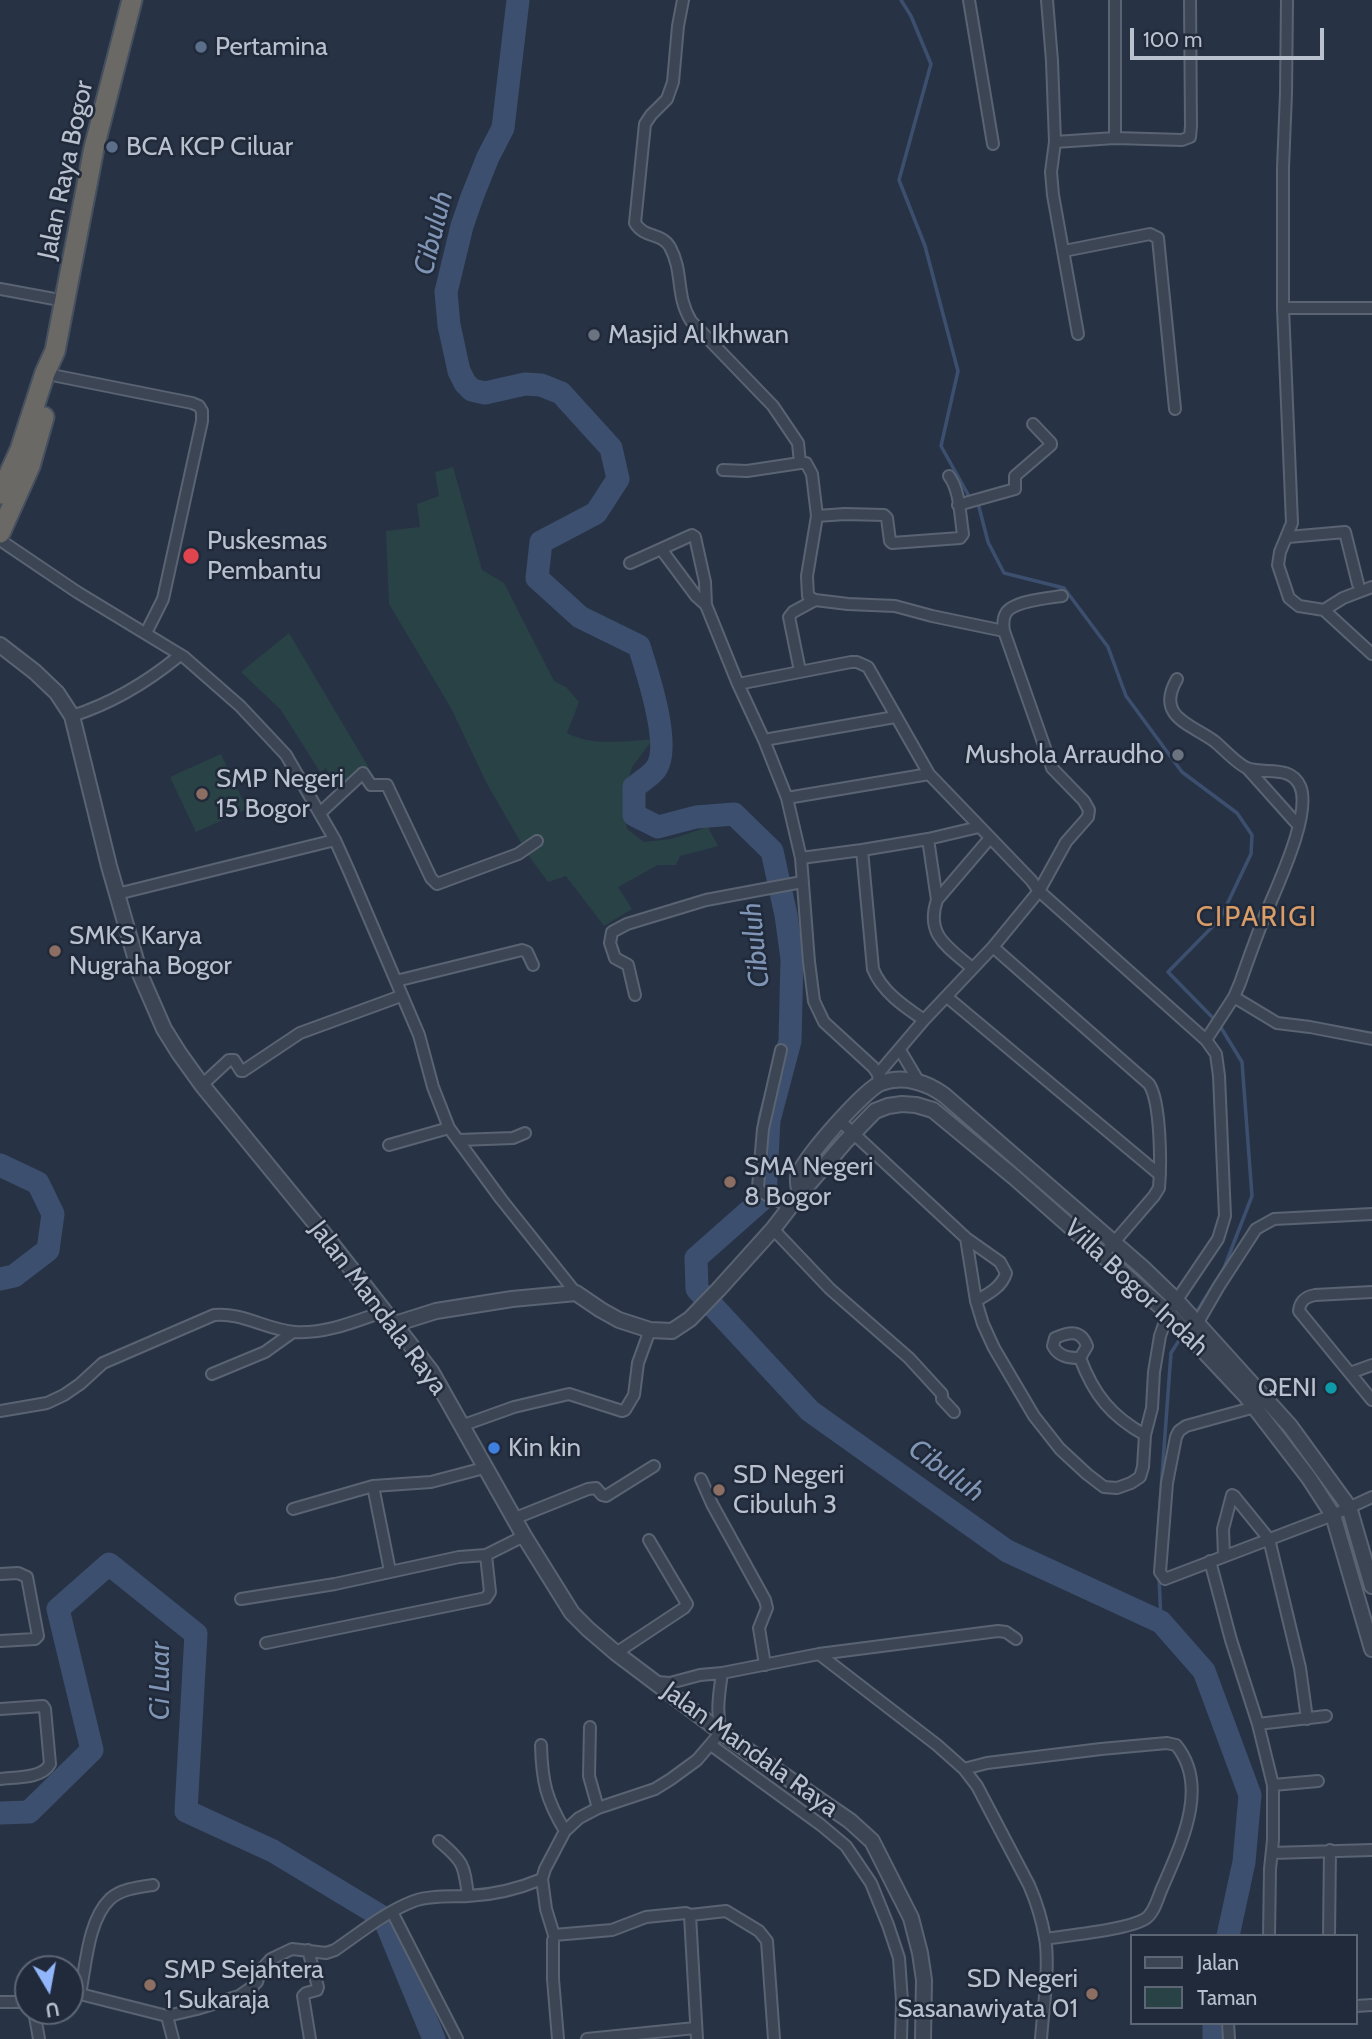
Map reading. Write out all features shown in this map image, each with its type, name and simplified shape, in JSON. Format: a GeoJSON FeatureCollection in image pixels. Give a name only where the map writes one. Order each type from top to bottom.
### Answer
{"type":"FeatureCollection","features":[{"type":"Feature","properties":{"kind":"highway","name":"Jalan Raya Bogor"},"geometry":{"type":"LineString","coordinates":[[0,494],[20,450],[55,351],[94,148],[132,0]]}},
{"type":"Feature","properties":{"kind":"highway","name":"Jalan Raya Bogor"},"geometry":{"type":"LineString","coordinates":[[0,533],[30,466],[57,376],[55,351]]}},
{"type":"Feature","properties":{"kind":"street"},"geometry":{"type":"LineString","coordinates":[[683,0],[673,82],[667,99],[645,124],[635,223],[642,232],[662,238],[668,244],[679,273],[684,309],[691,321],[773,406],[798,443],[800,463]]}},
{"type":"Feature","properties":{"kind":"street"},"geometry":{"type":"LineString","coordinates":[[969,0],[993,144]]}},
{"type":"Feature","properties":{"kind":"street"},"geometry":{"type":"LineString","coordinates":[[1047,0],[1055,142],[1051,172],[1053,195],[1078,334]]}},
{"type":"Feature","properties":{"kind":"street"},"geometry":{"type":"LineString","coordinates":[[1115,0],[1115,138]]}},
{"type":"Feature","properties":{"kind":"street"},"geometry":{"type":"LineString","coordinates":[[1055,142],[1115,138],[1182,140],[1190,137],[1190,0]]}},
{"type":"Feature","properties":{"kind":"street"},"geometry":{"type":"LineString","coordinates":[[1287,0],[1283,308],[1292,515],[1291,528],[1280,552],[1278,565],[1289,598],[1299,606],[1324,610],[1372,654]]}},
{"type":"Feature","properties":{"kind":"street"},"geometry":{"type":"LineString","coordinates":[[1064,251],[1150,234],[1158,238],[1175,409]]}},
{"type":"Feature","properties":{"kind":"street"},"geometry":{"type":"LineString","coordinates":[[0,289],[65,301]]}},
{"type":"Feature","properties":{"kind":"street"},"geometry":{"type":"LineString","coordinates":[[1283,308],[1372,309]]}},
{"type":"Feature","properties":{"kind":"street"},"geometry":{"type":"LineString","coordinates":[[57,376],[192,403],[200,406],[202,411],[163,599],[146,633]]}},
{"type":"Feature","properties":{"kind":"street"},"geometry":{"type":"LineString","coordinates":[[958,505],[1015,489],[1015,476],[1051,445],[1033,424]]}},
{"type":"Feature","properties":{"kind":"street"},"geometry":{"type":"LineString","coordinates":[[723,470],[747,471],[806,463],[812,474],[817,516],[807,576],[808,596],[815,600],[848,604],[895,606],[1004,631]]}},
{"type":"Feature","properties":{"kind":"street"},"geometry":{"type":"LineString","coordinates":[[817,516],[845,514],[887,517],[892,543],[960,538],[963,534],[954,482],[949,476]]}},
{"type":"Feature","properties":{"kind":"street"},"geometry":{"type":"LineString","coordinates":[[1287,537],[1345,532],[1359,584]]}},
{"type":"Feature","properties":{"kind":"street"},"geometry":{"type":"LineString","coordinates":[[630,563],[687,537],[695,537],[705,582],[706,605],[787,799],[801,858],[814,1001],[824,1022],[873,1067],[879,1079]]}},
{"type":"Feature","properties":{"kind":"street"},"geometry":{"type":"LineString","coordinates":[[0,540],[77,592],[184,657],[262,728],[286,755],[335,839],[419,1035],[433,1087],[449,1128],[576,1293]]}},
{"type":"Feature","properties":{"kind":"street"},"geometry":{"type":"LineString","coordinates":[[661,549],[696,596],[706,605]]}},
{"type":"Feature","properties":{"kind":"street"},"geometry":{"type":"LineString","coordinates":[[1324,610],[1343,598],[1372,587]]}},
{"type":"Feature","properties":{"kind":"street"},"geometry":{"type":"LineString","coordinates":[[879,1079],[924,1020],[993,947],[1039,891],[1066,842],[1088,817],[1089,810],[1084,801],[1052,768],[1003,624],[1006,613],[1012,607],[1062,596]]}},
{"type":"Feature","properties":{"kind":"street"},"geometry":{"type":"LineString","coordinates":[[800,671],[789,617],[815,600]]}},
{"type":"Feature","properties":{"kind":"street","name":"Jalan Mandala Raya"},"geometry":{"type":"LineString","coordinates":[[0,645],[57,693],[72,716],[109,866],[140,974],[164,1029],[202,1086],[431,1371],[513,1519],[572,1613],[616,1653],[721,1732],[850,1821],[872,1841],[911,1918],[924,1980],[923,2039]]}},
{"type":"Feature","properties":{"kind":"street"},"geometry":{"type":"LineString","coordinates":[[72,716],[100,707],[134,690],[179,656]]}},
{"type":"Feature","properties":{"kind":"street"},"geometry":{"type":"LineString","coordinates":[[738,684],[851,662],[868,667],[929,774],[1039,891],[1206,1040],[1216,1054],[1220,1076],[1225,1216],[1218,1240],[1168,1313],[1154,1372],[1152,1408],[1145,1435],[1143,1467],[1140,1477],[1132,1483],[1117,1488],[1104,1487],[1060,1449],[1034,1416],[983,1324],[976,1301],[966,1238]]}},
{"type":"Feature","properties":{"kind":"street"},"geometry":{"type":"LineString","coordinates":[[1177,680],[1170,691],[1170,697],[1179,721],[1212,740],[1247,768],[1298,825]]}},
{"type":"Feature","properties":{"kind":"street"},"geometry":{"type":"LineString","coordinates":[[764,740],[895,717]]}},
{"type":"Feature","properties":{"kind":"street"},"geometry":{"type":"LineString","coordinates":[[1206,1040],[1234,997],[1291,849],[1303,807],[1300,786],[1291,775],[1247,768]]}},
{"type":"Feature","properties":{"kind":"street"},"geometry":{"type":"LineString","coordinates":[[320,813],[363,773],[371,785],[387,785],[431,878],[437,884],[518,854],[537,841]]}},
{"type":"Feature","properties":{"kind":"street"},"geometry":{"type":"LineString","coordinates":[[787,799],[929,774]]}},
{"type":"Feature","properties":{"kind":"street"},"geometry":{"type":"LineString","coordinates":[[801,858],[928,839],[979,827]]}},
{"type":"Feature","properties":{"kind":"street"},"geometry":{"type":"LineString","coordinates":[[937,900],[990,838]]}},
{"type":"Feature","properties":{"kind":"street"},"geometry":{"type":"LineString","coordinates":[[117,894],[335,839]]}},
{"type":"Feature","properties":{"kind":"street"},"geometry":{"type":"LineString","coordinates":[[928,839],[937,900],[934,931],[940,940],[972,968]]}},
{"type":"Feature","properties":{"kind":"street"},"geometry":{"type":"LineString","coordinates":[[862,850],[873,969],[886,989],[924,1020]]}},
{"type":"Feature","properties":{"kind":"street"},"geometry":{"type":"LineString","coordinates":[[635,995],[628,965],[615,958],[610,943],[611,932],[627,924],[706,900],[803,882]]}},
{"type":"Feature","properties":{"kind":"street"},"geometry":{"type":"LineString","coordinates":[[993,947],[1154,1091],[1157,1106],[1159,1188],[1103,1255]]}},
{"type":"Feature","properties":{"kind":"street"},"geometry":{"type":"LineString","coordinates":[[396,981],[522,950],[527,952],[533,965]]}},
{"type":"Feature","properties":{"kind":"street"},"geometry":{"type":"LineString","coordinates":[[202,1086],[229,1060],[234,1060],[243,1071],[300,1033],[401,996]]}},
{"type":"Feature","properties":{"kind":"street"},"geometry":{"type":"LineString","coordinates":[[947,996],[1160,1175]]}},
{"type":"Feature","properties":{"kind":"street"},"geometry":{"type":"LineString","coordinates":[[1234,997],[1277,1023],[1372,1039]]}},
{"type":"Feature","properties":{"kind":"street"},"geometry":{"type":"LineString","coordinates":[[900,1049],[919,1082]]}},
{"type":"Feature","properties":{"kind":"street"},"geometry":{"type":"LineString","coordinates":[[781,1050],[763,1129],[758,1187],[761,1192],[790,1207]]}},
{"type":"Feature","properties":{"kind":"street"},"geometry":{"type":"LineString","coordinates":[[879,1079],[919,1082]]}},
{"type":"Feature","properties":{"kind":"street","name":"Villa Bogor Indah"},"geometry":{"type":"LineString","coordinates":[[800,1194],[798,1178],[806,1163],[839,1121],[879,1079]]}},
{"type":"Feature","properties":{"kind":"street","name":"Villa Bogor Indah"},"geometry":{"type":"LineString","coordinates":[[919,1082],[944,1095],[1114,1242],[1176,1300],[1191,1322],[1290,1426],[1349,1507],[1372,1586]]}},
{"type":"Feature","properties":{"kind":"street","name":"Villa Bogor Indah"},"geometry":{"type":"LineString","coordinates":[[576,1293],[619,1320],[650,1330],[672,1331],[694,1316],[719,1289],[852,1134],[875,1111],[888,1106],[916,1105],[933,1110],[1014,1177],[1168,1313],[1191,1322]]}},
{"type":"Feature","properties":{"kind":"street"},"geometry":{"type":"LineString","coordinates":[[839,1121],[966,1238],[1000,1262],[1006,1273],[1005,1278],[976,1301]]}},
{"type":"Feature","properties":{"kind":"street"},"geometry":{"type":"LineString","coordinates":[[389,1145],[449,1128]]}},
{"type":"Feature","properties":{"kind":"street"},"geometry":{"type":"LineString","coordinates":[[459,1140],[513,1138],[525,1133]]}},
{"type":"Feature","properties":{"kind":"street"},"geometry":{"type":"LineString","coordinates":[[1191,1322],[1219,1286],[1256,1228],[1274,1219],[1372,1214]]}},
{"type":"Feature","properties":{"kind":"street"},"geometry":{"type":"LineString","coordinates":[[773,1228],[830,1289],[909,1359],[942,1394],[942,1399],[954,1412]]}},
{"type":"Feature","properties":{"kind":"street"},"geometry":{"type":"LineString","coordinates":[[1372,1292],[1315,1295],[1306,1297],[1299,1307],[1299,1311],[1372,1399]]}},
{"type":"Feature","properties":{"kind":"street"},"geometry":{"type":"LineString","coordinates":[[395,1324],[436,1311],[512,1299],[576,1293]]}},
{"type":"Feature","properties":{"kind":"street"},"geometry":{"type":"LineString","coordinates":[[0,1411],[47,1403],[64,1395],[103,1363],[214,1315],[228,1314],[293,1332],[338,1327],[385,1311]]}},
{"type":"Feature","properties":{"kind":"street","name":"Villa Bogor Indah"},"geometry":{"type":"LineString","coordinates":[[1191,1322],[1195,1341],[1255,1408],[1309,1478],[1333,1515],[1372,1649]]}},
{"type":"Feature","properties":{"kind":"street"},"geometry":{"type":"LineString","coordinates":[[461,1426],[514,1407],[569,1394],[625,1410],[634,1395],[638,1363],[650,1330]]}},
{"type":"Feature","properties":{"kind":"street"},"geometry":{"type":"LineString","coordinates":[[212,1374],[265,1352],[293,1332]]}},
{"type":"Feature","properties":{"kind":"street"},"geometry":{"type":"LineString","coordinates":[[1080,1359],[1087,1377],[1108,1408],[1126,1425],[1145,1435]]}},
{"type":"Feature","properties":{"kind":"street"},"geometry":{"type":"LineString","coordinates":[[1350,1373],[1372,1365]]}},
{"type":"Feature","properties":{"kind":"street"},"geometry":{"type":"LineString","coordinates":[[1255,1408],[1186,1426],[1175,1437],[1167,1483],[1160,1572],[1165,1579],[1333,1515],[1372,1497]]}},
{"type":"Feature","properties":{"kind":"street"},"geometry":{"type":"LineString","coordinates":[[513,1519],[588,1489],[596,1489],[606,1496],[654,1466]]}},
{"type":"Feature","properties":{"kind":"street"},"geometry":{"type":"LineString","coordinates":[[293,1509],[373,1486],[431,1482],[484,1468]]}},
{"type":"Feature","properties":{"kind":"street"},"geometry":{"type":"LineString","coordinates":[[701,1479],[765,1600],[767,1608],[759,1628],[765,1665]]}},
{"type":"Feature","properties":{"kind":"street"},"geometry":{"type":"LineString","coordinates":[[373,1486],[390,1572]]}},
{"type":"Feature","properties":{"kind":"street"},"geometry":{"type":"LineString","coordinates":[[1224,1556],[1223,1529],[1232,1495],[1269,1539],[1300,1668],[1307,1718]]}},
{"type":"Feature","properties":{"kind":"street"},"geometry":{"type":"LineString","coordinates":[[242,1599],[323,1587],[459,1557],[486,1555],[524,1536]]}},
{"type":"Feature","properties":{"kind":"street"},"geometry":{"type":"LineString","coordinates":[[616,1653],[687,1604],[649,1540]]}},
{"type":"Feature","properties":{"kind":"street"},"geometry":{"type":"LineString","coordinates":[[266,1643],[486,1598],[489,1592],[486,1555]]}},
{"type":"Feature","properties":{"kind":"street"},"geometry":{"type":"LineString","coordinates":[[1210,1561],[1231,1640],[1258,1724],[1273,1786],[1269,1934]]}},
{"type":"Feature","properties":{"kind":"street"},"geometry":{"type":"LineString","coordinates":[[0,1574],[18,1573],[27,1577],[38,1636],[35,1639],[0,1642]]}},
{"type":"Feature","properties":{"kind":"street"},"geometry":{"type":"LineString","coordinates":[[655,1682],[670,1683],[700,1675],[819,1654],[990,1631],[1006,1633],[1016,1639]]}},
{"type":"Feature","properties":{"kind":"street"},"geometry":{"type":"LineString","coordinates":[[819,1654],[937,1745],[964,1769],[977,1786],[1035,1899],[1045,1940],[1041,2039]]}},
{"type":"Feature","properties":{"kind":"street"},"geometry":{"type":"LineString","coordinates":[[722,1673],[717,1717],[721,1732],[697,1760],[655,1789],[598,1808],[579,1818],[565,1831],[542,1878],[546,1909],[554,1935],[612,1930],[646,1917],[726,1911],[759,1931],[767,1941],[774,2039]]}},
{"type":"Feature","properties":{"kind":"street"},"geometry":{"type":"LineString","coordinates":[[0,1709],[43,1706],[50,1764],[47,1771],[39,1774],[0,1779]]}},
{"type":"Feature","properties":{"kind":"street"},"geometry":{"type":"LineString","coordinates":[[1258,1724],[1326,1716]]}},
{"type":"Feature","properties":{"kind":"street"},"geometry":{"type":"LineString","coordinates":[[590,1727],[589,1776],[598,1808]]}},
{"type":"Feature","properties":{"kind":"street"},"geometry":{"type":"LineString","coordinates":[[964,1769],[987,1763],[1167,1743],[1176,1745],[1186,1760],[1192,1788],[1189,1816],[1178,1851],[1150,1915],[1132,1924],[1045,1940]]}},
{"type":"Feature","properties":{"kind":"street"},"geometry":{"type":"LineString","coordinates":[[541,1745],[542,1774],[548,1799],[565,1831]]}},
{"type":"Feature","properties":{"kind":"street"},"geometry":{"type":"LineString","coordinates":[[711,1745],[846,1846],[871,1883],[899,1958],[901,2039]]}},
{"type":"Feature","properties":{"kind":"street"},"geometry":{"type":"LineString","coordinates":[[1273,1786],[1318,1781]]}},
{"type":"Feature","properties":{"kind":"street"},"geometry":{"type":"LineString","coordinates":[[439,1841],[456,1855],[464,1868],[468,1896]]}},
{"type":"Feature","properties":{"kind":"street"},"geometry":{"type":"LineString","coordinates":[[1329,1934],[1330,1850]]}},
{"type":"Feature","properties":{"kind":"street"},"geometry":{"type":"LineString","coordinates":[[1272,1853],[1372,1850]]}},
{"type":"Feature","properties":{"kind":"street"},"geometry":{"type":"LineString","coordinates":[[84,1996],[167,2016],[197,2009],[239,1996],[257,1982],[261,1970],[271,1959],[292,1949],[326,1953],[335,1950],[416,1900],[502,1892],[542,1878]]}},
{"type":"Feature","properties":{"kind":"street"},"geometry":{"type":"LineString","coordinates":[[84,1960],[93,1926],[112,1897],[134,1888],[153,1885]]}},
{"type":"Feature","properties":{"kind":"street"},"geometry":{"type":"LineString","coordinates":[[390,1914],[457,2039]]}},
{"type":"Feature","properties":{"kind":"street"},"geometry":{"type":"LineString","coordinates":[[587,2039],[696,2034],[690,1915]]}},
{"type":"Feature","properties":{"kind":"street"},"geometry":{"type":"LineString","coordinates":[[552,1940],[558,2039]]}},
{"type":"Feature","properties":{"kind":"street"},"geometry":{"type":"LineString","coordinates":[[308,1950],[318,1987],[303,1996],[310,2039]]}},
{"type":"Feature","properties":{"kind":"street"},"geometry":{"type":"LineString","coordinates":[[902,2001],[924,1995]]}},
{"type":"Feature","properties":{"kind":"street"},"geometry":{"type":"LineString","coordinates":[[167,2016],[173,2039]]}},
{"type":"Feature","properties":{"kind":"green space"},"geometry":{"type":"Polygon","coordinates":[[[453,467],[482,570],[504,583],[554,681],[566,687],[579,702],[567,733],[598,742],[653,739],[632,767],[623,798],[627,829],[644,842],[671,839],[708,827],[718,846],[680,856],[676,865],[658,865],[618,887],[632,909],[604,926],[566,876],[548,882],[528,855],[486,782],[451,708],[389,604],[386,531],[420,527],[417,504],[439,496],[435,472],[453,467]]]}},
{"type":"Feature","properties":{"kind":"green space"},"geometry":{"type":"Polygon","coordinates":[[[289,633],[369,768],[335,786],[326,768],[320,772],[281,710],[241,672],[289,633]]]}},
{"type":"Feature","properties":{"kind":"green space"},"geometry":{"type":"Polygon","coordinates":[[[221,754],[247,809],[196,832],[170,777],[221,754]]]}},
{"type":"Feature","properties":{"kind":"waterway","name":"Cibuluh"},"geometry":{"type":"LineString","coordinates":[[518,0],[503,128],[472,197],[446,292],[449,325],[459,371],[472,390],[485,393],[525,384],[541,385],[561,393],[611,448],[618,479],[596,513],[541,542],[537,578],[580,617],[639,646],[657,710],[661,745],[660,760],[655,770],[634,787],[634,815],[658,827],[696,817],[734,814],[772,851],[786,915],[792,959],[790,1041],[769,1120],[765,1197],[696,1258],[697,1289],[810,1411],[1007,1551],[1161,1622],[1204,1671],[1250,1795],[1244,1862],[1228,1934]]}},
{"type":"Feature","properties":{"kind":"waterway"},"geometry":{"type":"LineString","coordinates":[[901,0],[911,16],[931,64],[899,180],[925,246],[958,371],[941,446],[970,498]]}},
{"type":"Feature","properties":{"kind":"waterway"},"geometry":{"type":"LineString","coordinates":[[979,507],[988,542],[1004,573],[1064,588],[1108,647],[1126,696],[1182,772],[1237,813],[1252,835],[1251,854],[1220,919],[1168,972],[1215,1020]]}},
{"type":"Feature","properties":{"kind":"waterway"},"geometry":{"type":"LineString","coordinates":[[1194,1316],[1224,1268],[1252,1196],[1242,1062],[1220,1026]]}},
{"type":"Feature","properties":{"kind":"waterway","name":"Ci Luar"},"geometry":{"type":"LineString","coordinates":[[0,1165],[38,1183],[53,1214],[48,1250],[14,1276],[0,1279]]}},
{"type":"Feature","properties":{"kind":"waterway"},"geometry":{"type":"LineString","coordinates":[[1157,1544],[1171,1353],[1183,1334]]}},
{"type":"Feature","properties":{"kind":"waterway","name":"Ci Luar"},"geometry":{"type":"LineString","coordinates":[[0,1813],[29,1812],[92,1750],[58,1609],[109,1564],[196,1634],[186,1811],[273,1851],[384,1918],[434,2039]]}},
{"type":"Feature","properties":{"kind":"waterway"},"geometry":{"type":"LineString","coordinates":[[1159,1576],[1161,1622]]}},
{"type":"Feature","properties":{"kind":"waterway","name":"Cibuluh"},"geometry":{"type":"LineString","coordinates":[[1214,2025],[1214,2039]]}},
{"type":"Feature","properties":{"kind":"place","name":"Pertamina"},"geometry":{"type":"Point","coordinates":[201,47]}},
{"type":"Feature","properties":{"kind":"place","name":"BCA KCP Ciluar"},"geometry":{"type":"Point","coordinates":[112,147]}},
{"type":"Feature","properties":{"kind":"place","name":"Masjid Al Ikhwan"},"geometry":{"type":"Point","coordinates":[594,335]}},
{"type":"Feature","properties":{"kind":"place","name":"Puskesmas Pembantu"},"geometry":{"type":"Point","coordinates":[191,556]}},
{"type":"Feature","properties":{"kind":"place","name":"Mushola Arraudho"},"geometry":{"type":"Point","coordinates":[1178,755]}},
{"type":"Feature","properties":{"kind":"place","name":"SMP Negeri 15 Bogor"},"geometry":{"type":"Point","coordinates":[202,794]}},
{"type":"Feature","properties":{"kind":"place","name":"SMKS Karya Nugraha Bogor"},"geometry":{"type":"Point","coordinates":[55,951]}},
{"type":"Feature","properties":{"kind":"place","name":"SMA Negeri 8 Bogor"},"geometry":{"type":"Point","coordinates":[730,1182]}},
{"type":"Feature","properties":{"kind":"place","name":"QENI"},"geometry":{"type":"Point","coordinates":[1331,1388]}},
{"type":"Feature","properties":{"kind":"place","name":"Kin kin"},"geometry":{"type":"Point","coordinates":[494,1448]}},
{"type":"Feature","properties":{"kind":"place","name":"SD Negeri Cibuluh 3"},"geometry":{"type":"Point","coordinates":[719,1490]}},
{"type":"Feature","properties":{"kind":"place","name":"SMP Sejahtera 1 Sukaraja"},"geometry":{"type":"Point","coordinates":[150,1985]}},
{"type":"Feature","properties":{"kind":"place","name":"SD Negeri Sasanawiyata 01"},"geometry":{"type":"Point","coordinates":[1092,1994]}},
{"type":"Feature","properties":{"kind":"district","name":"CIPARIGI"},"geometry":{"type":"Point","coordinates":[1257,918]}}]}
